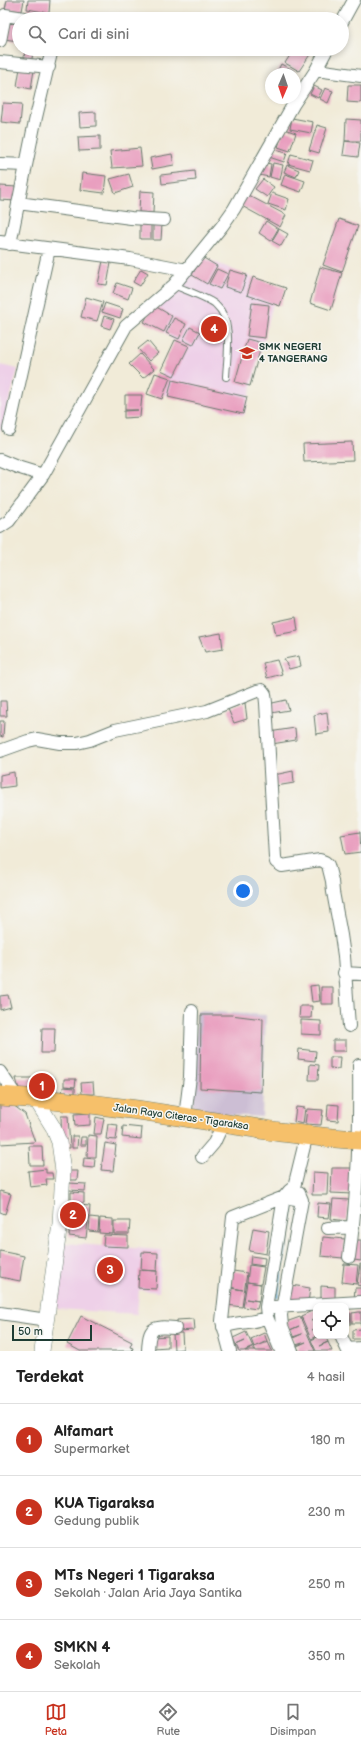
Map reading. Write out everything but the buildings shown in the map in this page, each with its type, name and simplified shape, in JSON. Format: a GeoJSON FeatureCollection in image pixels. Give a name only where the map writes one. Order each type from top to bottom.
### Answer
{"type":"FeatureCollection","features":[{"type":"Feature","properties":{"kind":"main road","name":"Jalan Raya Citeras - Tigaraksa"},"geometry":{"type":"LineString","coordinates":[[17,1097],[360,1140]]}},
{"type":"Feature","properties":{"kind":"street"},"geometry":{"type":"LineString","coordinates":[[347,12],[354,0]]}},
{"type":"Feature","properties":{"kind":"street"},"geometry":{"type":"LineString","coordinates":[[0,40],[5,15],[12,16]]}},
{"type":"Feature","properties":{"kind":"street"},"geometry":{"type":"LineString","coordinates":[[51,56],[18,202],[5,243],[130,259],[187,270]]}},
{"type":"Feature","properties":{"kind":"street"},"geometry":{"type":"LineString","coordinates":[[0,528],[9,521],[43,474],[124,330],[174,285],[234,209],[293,105],[324,56]]}},
{"type":"Feature","properties":{"kind":"street"},"geometry":{"type":"LineString","coordinates":[[0,62],[49,67]]}},
{"type":"Feature","properties":{"kind":"street"},"geometry":{"type":"LineString","coordinates":[[316,70],[361,76]]}},
{"type":"Feature","properties":{"kind":"street"},"geometry":{"type":"LineString","coordinates":[[0,164],[26,165]]}},
{"type":"Feature","properties":{"kind":"street"},"geometry":{"type":"LineString","coordinates":[[18,202],[131,218],[164,220]]}},
{"type":"Feature","properties":{"kind":"street"},"geometry":{"type":"LineString","coordinates":[[9,429],[49,249]]}},
{"type":"Feature","properties":{"kind":"street"},"geometry":{"type":"LineString","coordinates":[[0,460],[43,474]]}},
{"type":"Feature","properties":{"kind":"street"},"geometry":{"type":"LineString","coordinates":[[0,751],[12,748],[28,740],[38,739],[65,743],[77,743],[90,740],[114,730],[207,711],[262,690],[265,694],[266,703],[276,862],[282,866],[320,860],[325,862],[328,866],[332,881],[335,910],[341,935],[349,1026]]}},
{"type":"Feature","properties":{"kind":"street"},"geometry":{"type":"LineString","coordinates":[[344,973],[361,974]]}},
{"type":"Feature","properties":{"kind":"street"},"geometry":{"type":"LineString","coordinates":[[185,1117],[190,1077],[192,1011]]}},
{"type":"Feature","properties":{"kind":"street"},"geometry":{"type":"LineString","coordinates":[[349,1257],[360,1140],[359,1065]]}},
{"type":"Feature","properties":{"kind":"street"},"geometry":{"type":"LineString","coordinates":[[0,1072],[17,1097],[53,1127],[59,1142],[63,1171],[63,1194],[42,1351]]}},
{"type":"Feature","properties":{"kind":"street"},"geometry":{"type":"LineString","coordinates":[[202,1157],[214,1143],[223,1124]]}},
{"type":"Feature","properties":{"kind":"street"},"geometry":{"type":"LineString","coordinates":[[281,1351],[266,1312],[284,1198],[294,1187],[307,1134]]}},
{"type":"Feature","properties":{"kind":"street"},"geometry":{"type":"LineString","coordinates":[[292,1351],[282,1326],[282,1306],[302,1200],[298,1191],[294,1187]]}},
{"type":"Feature","properties":{"kind":"street"},"geometry":{"type":"LineString","coordinates":[[230,1351],[222,1321],[233,1217],[242,1212],[284,1198],[302,1200]]}},
{"type":"Feature","properties":{"kind":"street"},"geometry":{"type":"LineString","coordinates":[[328,1228],[353,1227]]}},
{"type":"Feature","properties":{"kind":"street"},"geometry":{"type":"LineString","coordinates":[[349,1303],[361,1302]]}},
{"type":"Feature","properties":{"kind":"street"},"geometry":{"type":"LineString","coordinates":[[223,1327],[238,1322],[257,1322],[266,1312],[282,1306],[313,1305]]}},
{"type":"Feature","properties":{"kind":"street"},"geometry":{"type":"LineString","coordinates":[[0,1313],[47,1320]]}},
{"type":"Feature","properties":{"kind":"street"},"geometry":{"type":"LineString","coordinates":[[148,1351],[149,1336],[154,1328],[175,1328]]}},
{"type":"Feature","properties":{"kind":"street"},"geometry":{"type":"LineString","coordinates":[[342,1339],[347,1350],[361,1348]]}},
{"type":"Feature","properties":{"kind":"lane"},"geometry":{"type":"LineString","coordinates":[[174,285],[216,304],[225,319],[227,335],[226,377]]}},
{"type":"Feature","properties":{"kind":"shaded area"},"geometry":{"type":"Polygon","coordinates":[[[200,256],[277,288],[244,416],[155,392],[174,341],[149,318],[200,256]]]}},
{"type":"Feature","properties":{"kind":"shaded area"},"geometry":{"type":"Polygon","coordinates":[[[0,365],[18,369],[1,431],[0,430],[0,365]]]}},
{"type":"Feature","properties":{"kind":"shaded area"},"geometry":{"type":"Polygon","coordinates":[[[197,1011],[266,1015],[262,1117],[193,1113],[197,1011]]]}},
{"type":"Feature","properties":{"kind":"shaded area"},"geometry":{"type":"Polygon","coordinates":[[[61,1243],[162,1250],[159,1292],[139,1290],[137,1314],[57,1309],[61,1243]]]}},
{"type":"Feature","properties":{"kind":"waterway"},"geometry":{"type":"LineString","coordinates":[[277,1297],[292,1207]]}},
{"type":"Feature","properties":{"kind":"waterway"},"geometry":{"type":"LineString","coordinates":[[274,1315],[277,1324]]}},
{"type":"Feature","properties":{"kind":"place","name":"SMKN 4"},"geometry":{"type":"Point","coordinates":[214,329]}},
{"type":"Feature","properties":{"kind":"place","name":"SMK NEGERI 4 TANGERANG"},"geometry":{"type":"Point","coordinates":[247,353]}},
{"type":"Feature","properties":{"kind":"place","name":"Alfamart"},"geometry":{"type":"Point","coordinates":[42,1086]}},
{"type":"Feature","properties":{"kind":"place","name":"KUA Tigaraksa"},"geometry":{"type":"Point","coordinates":[73,1215]}},
{"type":"Feature","properties":{"kind":"place","name":"MTs Negeri 1 Tigaraksa"},"geometry":{"type":"Point","coordinates":[110,1270]}}]}
